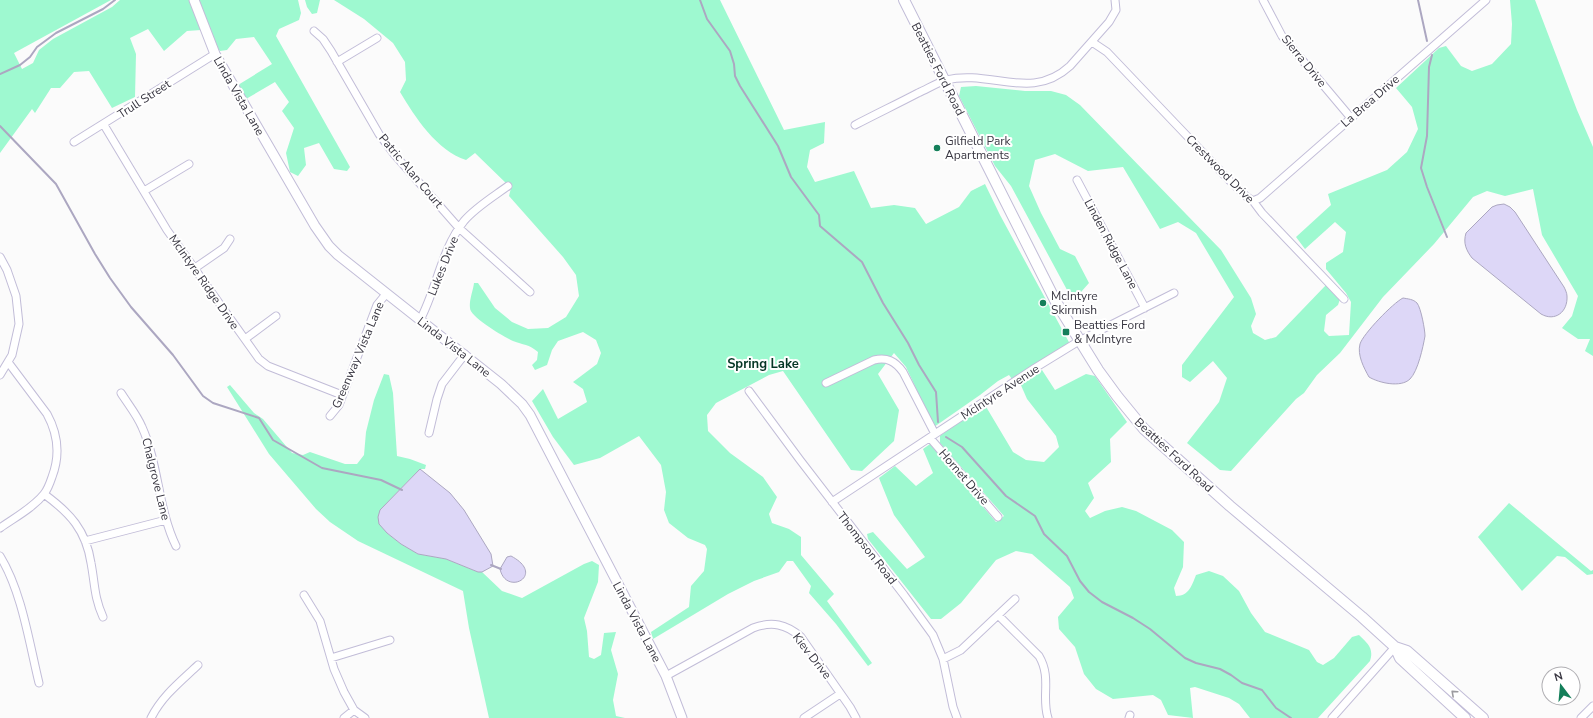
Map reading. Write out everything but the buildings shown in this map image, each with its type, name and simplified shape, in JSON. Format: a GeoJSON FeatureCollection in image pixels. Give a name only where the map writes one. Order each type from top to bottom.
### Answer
{"type":"FeatureCollection","features":[{"type":"Feature","properties":{"kind":"main road","name":"Beatties Ford Road"},"geometry":{"type":"LineString","coordinates":[[904,0],[1036,264],[1079,341],[1116,396],[1144,429],[1230,506],[1349,606],[1395,648],[1400,658],[1464,718]]}},
{"type":"Feature","properties":{"kind":"main road","name":"Beatties Ford Road"},"geometry":{"type":"LineString","coordinates":[[1395,648],[1408,651],[1483,718]]}},
{"type":"Feature","properties":{"kind":"street","name":"Linda Vista Lane"},"geometry":{"type":"LineString","coordinates":[[194,0],[215,54],[323,239],[338,256],[465,354],[513,394],[530,415],[666,676],[682,718]]}},
{"type":"Feature","properties":{"kind":"street"},"geometry":{"type":"LineString","coordinates":[[855,125],[944,81],[963,78],[1020,84],[1041,83],[1051,80],[1063,72],[1092,42],[1113,16],[1116,6],[1115,0]]}},
{"type":"Feature","properties":{"kind":"street","name":"Sierra Drive"},"geometry":{"type":"LineString","coordinates":[[1263,0],[1282,36],[1351,118]]}},
{"type":"Feature","properties":{"kind":"street","name":"La Brea Drive"},"geometry":{"type":"LineString","coordinates":[[1253,201],[1260,198],[1486,0]]}},
{"type":"Feature","properties":{"kind":"street","name":"Patric Alan Court"},"geometry":{"type":"LineString","coordinates":[[314,31],[323,39],[386,144],[459,228],[530,292]]}},
{"type":"Feature","properties":{"kind":"street"},"geometry":{"type":"LineString","coordinates":[[337,62],[377,38]]}},
{"type":"Feature","properties":{"kind":"street","name":"Crestwood Drive"},"geometry":{"type":"LineString","coordinates":[[1092,42],[1106,52],[1229,180],[1253,201],[1262,213],[1344,299]]}},
{"type":"Feature","properties":{"kind":"street","name":"Trull Street"},"geometry":{"type":"LineString","coordinates":[[74,142],[104,125],[215,54]]}},
{"type":"Feature","properties":{"kind":"street","name":"McIntyre Ridge Drive"},"geometry":{"type":"LineString","coordinates":[[104,125],[167,230],[259,359],[268,366],[342,395]]}},
{"type":"Feature","properties":{"kind":"street"},"geometry":{"type":"LineString","coordinates":[[144,191],[189,164]]}},
{"type":"Feature","properties":{"kind":"street","name":"Linden Ridge Lane"},"geometry":{"type":"LineString","coordinates":[[1077,180],[1144,308]]}},
{"type":"Feature","properties":{"kind":"street","name":"Lukes Drive"},"geometry":{"type":"LineString","coordinates":[[420,320],[426,309],[450,243],[459,228],[473,212],[508,186]]}},
{"type":"Feature","properties":{"kind":"street"},"geometry":{"type":"LineString","coordinates":[[194,268],[224,248],[230,239]]}},
{"type":"Feature","properties":{"kind":"street"},"geometry":{"type":"LineString","coordinates":[[0,257],[9,275],[16,296],[19,324],[12,355],[0,375]]}},
{"type":"Feature","properties":{"kind":"street","name":"McIntyre Avenue"},"geometry":{"type":"LineString","coordinates":[[832,502],[1079,341],[1174,293]]}},
{"type":"Feature","properties":{"kind":"street","name":"Greenway Vista Lane"},"geometry":{"type":"LineString","coordinates":[[330,416],[339,404],[377,305],[386,294]]}},
{"type":"Feature","properties":{"kind":"street"},"geometry":{"type":"LineString","coordinates":[[244,339],[276,316]]}},
{"type":"Feature","properties":{"kind":"street"},"geometry":{"type":"LineString","coordinates":[[429,433],[442,384],[465,354]]}},
{"type":"Feature","properties":{"kind":"street","name":"Hornet Drive"},"geometry":{"type":"LineString","coordinates":[[826,383],[881,358],[890,360],[899,366],[932,436],[998,517]]}},
{"type":"Feature","properties":{"kind":"street"},"geometry":{"type":"LineString","coordinates":[[0,528],[28,508],[44,494],[55,470],[57,456],[57,447],[53,427],[47,414],[8,362]]}},
{"type":"Feature","properties":{"kind":"street","name":"Thompson Road"},"geometry":{"type":"LineString","coordinates":[[750,391],[933,635],[943,659],[953,708],[957,718]]}},
{"type":"Feature","properties":{"kind":"street","name":"Chalgrove Lane"},"geometry":{"type":"LineString","coordinates":[[121,393],[132,409],[146,437],[166,520],[176,546]]}},
{"type":"Feature","properties":{"kind":"street"},"geometry":{"type":"LineString","coordinates":[[44,494],[70,515],[85,541],[91,564],[97,604],[103,617]]}},
{"type":"Feature","properties":{"kind":"street"},"geometry":{"type":"LineString","coordinates":[[85,541],[166,520]]}},
{"type":"Feature","properties":{"kind":"street"},"geometry":{"type":"LineString","coordinates":[[0,556],[10,576],[16,594],[39,683]]}},
{"type":"Feature","properties":{"kind":"street"},"geometry":{"type":"LineString","coordinates":[[304,595],[320,621],[339,682],[354,710],[365,718]]}},
{"type":"Feature","properties":{"kind":"street"},"geometry":{"type":"LineString","coordinates":[[943,659],[961,650],[1015,599]]}},
{"type":"Feature","properties":{"kind":"street"},"geometry":{"type":"LineString","coordinates":[[998,615],[1039,656],[1044,664],[1048,718]]}},
{"type":"Feature","properties":{"kind":"street","name":"Kiev Drive"},"geometry":{"type":"LineString","coordinates":[[666,676],[753,628],[768,624],[776,624],[793,630],[801,637],[856,718]]}},
{"type":"Feature","properties":{"kind":"street"},"geometry":{"type":"LineString","coordinates":[[331,658],[390,640]]}},
{"type":"Feature","properties":{"kind":"street"},"geometry":{"type":"LineString","coordinates":[[1332,718],[1395,648]]}},
{"type":"Feature","properties":{"kind":"street"},"geometry":{"type":"LineString","coordinates":[[151,718],[157,706],[166,695],[198,665]]}},
{"type":"Feature","properties":{"kind":"street"},"geometry":{"type":"LineString","coordinates":[[804,718],[840,694]]}},
{"type":"Feature","properties":{"kind":"street"},"geometry":{"type":"LineString","coordinates":[[1581,718],[1593,706]]}},
{"type":"Feature","properties":{"kind":"street"},"geometry":{"type":"LineString","coordinates":[[344,718],[354,710]]}},
{"type":"Feature","properties":{"kind":"green space"},"geometry":{"type":"Polygon","coordinates":[[[0,0],[111,0],[14,53],[22,69],[33,63],[39,50],[53,39],[112,7],[120,0],[298,0],[301,13],[299,20],[279,29],[276,36],[350,167],[347,171],[334,169],[319,143],[304,148],[306,165],[298,176],[290,172],[286,153],[294,128],[282,111],[289,102],[275,82],[246,99],[238,85],[272,64],[254,37],[236,39],[227,50],[220,51],[201,30],[187,31],[164,51],[148,29],[130,38],[136,54],[135,97],[112,108],[89,71],[74,72],[60,88],[51,88],[35,113],[32,109],[0,153],[0,0]]]}},
{"type":"Feature","properties":{"kind":"green space"},"geometry":{"type":"Polygon","coordinates":[[[305,0],[320,0],[317,13],[312,14],[307,7],[305,0]]]}},
{"type":"Feature","properties":{"kind":"green space"},"geometry":{"type":"Polygon","coordinates":[[[334,0],[720,0],[784,130],[825,122],[824,143],[810,150],[807,167],[815,182],[854,171],[871,208],[894,205],[915,208],[926,224],[959,207],[971,191],[985,184],[1000,215],[1070,344],[1012,379],[1009,375],[998,381],[934,427],[906,367],[894,353],[878,374],[899,410],[894,441],[862,471],[851,470],[783,371],[769,375],[716,403],[707,415],[708,431],[730,453],[763,477],[777,497],[769,514],[772,523],[789,529],[801,537],[801,555],[834,594],[827,601],[872,663],[868,666],[836,624],[809,593],[811,586],[793,561],[787,561],[779,572],[754,581],[728,594],[653,639],[651,632],[689,607],[691,586],[704,571],[707,549],[705,545],[688,538],[669,523],[664,510],[666,492],[661,465],[639,436],[600,458],[574,465],[553,437],[532,401],[543,389],[558,419],[587,402],[583,389],[573,382],[597,364],[601,353],[596,340],[583,332],[558,341],[552,350],[547,365],[535,370],[532,365],[537,360],[538,352],[532,347],[513,341],[495,331],[475,316],[471,312],[470,308],[474,283],[478,283],[495,308],[512,322],[528,329],[548,328],[566,317],[579,296],[576,275],[563,257],[509,196],[511,188],[475,153],[466,160],[455,156],[436,141],[428,132],[400,92],[406,80],[405,62],[393,43],[364,19],[334,0]]]}},
{"type":"Feature","properties":{"kind":"green space"},"geometry":{"type":"Polygon","coordinates":[[[1510,0],[1535,0],[1577,110],[1593,147],[1593,356],[1585,351],[1590,339],[1578,339],[1562,328],[1572,316],[1578,296],[1542,235],[1533,189],[1505,196],[1487,191],[1473,197],[1434,244],[1383,297],[1340,353],[1317,375],[1304,393],[1296,399],[1231,471],[1220,470],[1187,443],[1219,402],[1227,378],[1213,361],[1190,382],[1182,377],[1182,365],[1234,297],[1196,233],[1178,222],[1160,229],[1123,167],[1088,171],[1055,154],[1035,160],[1029,186],[1060,249],[1075,256],[1089,283],[1073,301],[1011,186],[995,166],[959,96],[961,87],[976,86],[1025,91],[1051,91],[1066,95],[1080,105],[1221,250],[1251,298],[1256,314],[1251,326],[1253,333],[1265,340],[1276,337],[1326,285],[1340,299],[1338,305],[1326,315],[1324,331],[1329,336],[1349,335],[1351,302],[1346,293],[1326,269],[1326,263],[1343,252],[1346,232],[1335,222],[1305,249],[1296,237],[1331,205],[1328,194],[1387,170],[1407,152],[1418,129],[1412,107],[1396,88],[1439,48],[1446,46],[1461,66],[1472,71],[1492,64],[1511,44],[1512,24],[1510,0]]]}},
{"type":"Feature","properties":{"kind":"green space"},"geometry":{"type":"Polygon","coordinates":[[[1042,370],[1055,390],[1086,374],[1095,376],[1127,422],[1110,439],[1111,462],[1088,483],[1094,498],[1085,511],[1090,518],[1105,511],[1122,507],[1136,511],[1172,530],[1184,542],[1183,567],[1174,588],[1176,596],[1180,596],[1187,592],[1196,575],[1209,571],[1223,576],[1239,591],[1251,613],[1265,632],[1309,650],[1317,662],[1323,665],[1334,658],[1352,637],[1359,635],[1369,646],[1371,649],[1370,661],[1318,718],[1250,718],[1239,704],[1229,698],[1195,687],[1190,688],[1193,718],[1168,715],[1161,700],[1153,695],[1113,699],[1096,689],[1084,674],[1075,647],[1059,629],[1058,617],[1074,598],[1070,587],[1032,554],[1016,551],[996,560],[961,603],[941,619],[931,619],[868,539],[867,534],[873,532],[907,569],[925,557],[894,515],[879,478],[895,466],[916,486],[933,473],[923,449],[930,444],[996,522],[1004,516],[940,443],[940,436],[955,424],[985,405],[1013,452],[1026,460],[1044,462],[1059,447],[1056,436],[1027,399],[1020,383],[1042,370]]]}},
{"type":"Feature","properties":{"kind":"green space"},"geometry":{"type":"Polygon","coordinates":[[[384,374],[389,375],[393,393],[397,456],[426,465],[425,469],[420,469],[380,510],[387,533],[401,544],[418,554],[446,559],[478,572],[482,572],[502,591],[522,598],[584,564],[592,561],[599,565],[598,582],[584,618],[587,631],[589,657],[594,659],[601,655],[604,633],[616,632],[611,650],[618,674],[613,700],[616,716],[625,718],[489,718],[469,628],[463,591],[358,541],[330,522],[316,509],[269,454],[227,387],[230,385],[254,413],[263,419],[292,453],[303,455],[310,452],[345,464],[357,464],[364,455],[366,432],[374,400],[384,374]]]}},
{"type":"Feature","properties":{"kind":"green space"},"geometry":{"type":"Polygon","coordinates":[[[1509,503],[1591,571],[1593,570],[1593,574],[1587,575],[1565,557],[1557,556],[1522,591],[1478,537],[1509,503]]]}},
{"type":"Feature","properties":{"kind":"shaded area"},"geometry":{"type":"Polygon","coordinates":[[[1504,204],[1515,212],[1565,289],[1567,302],[1563,311],[1556,316],[1551,317],[1541,314],[1472,258],[1467,249],[1465,243],[1466,233],[1492,207],[1504,204]]]}},
{"type":"Feature","properties":{"kind":"shaded area"},"geometry":{"type":"Polygon","coordinates":[[[1403,298],[1414,301],[1420,309],[1425,333],[1423,346],[1418,365],[1410,379],[1406,382],[1396,384],[1384,383],[1369,377],[1363,366],[1359,348],[1362,339],[1379,319],[1392,306],[1403,298]]]}},
{"type":"Feature","properties":{"kind":"shaded area"},"geometry":{"type":"Polygon","coordinates":[[[420,469],[450,493],[464,510],[491,554],[493,566],[482,572],[478,572],[446,559],[418,554],[401,544],[387,533],[379,524],[378,517],[380,510],[420,469]]]}},
{"type":"Feature","properties":{"kind":"shaded area"},"geometry":{"type":"Polygon","coordinates":[[[511,556],[521,563],[525,570],[525,576],[516,582],[509,581],[504,577],[500,569],[507,557],[511,556]]]}},
{"type":"Feature","properties":{"kind":"waterway"},"geometry":{"type":"LineString","coordinates":[[0,74],[20,65],[30,57],[37,47],[56,33],[103,9],[115,0]]}},
{"type":"Feature","properties":{"kind":"waterway"},"geometry":{"type":"LineString","coordinates":[[700,0],[707,19],[730,51],[734,64],[735,76],[740,86],[778,146],[791,177],[819,215],[820,226],[862,262],[883,303],[936,392],[938,422]]}},
{"type":"Feature","properties":{"kind":"waterway"},"geometry":{"type":"LineString","coordinates":[[1418,0],[1427,41]]}},
{"type":"Feature","properties":{"kind":"waterway"},"geometry":{"type":"LineString","coordinates":[[1432,55],[1429,67],[1427,136],[1421,168],[1447,237]]}},
{"type":"Feature","properties":{"kind":"waterway"},"geometry":{"type":"LineString","coordinates":[[0,126],[56,184],[110,278],[131,307],[173,355],[203,396],[213,403],[259,418],[273,440],[322,468],[381,480],[402,490]]}},
{"type":"Feature","properties":{"kind":"waterway"},"geometry":{"type":"LineString","coordinates":[[946,437],[962,447],[1006,496],[1035,516],[1044,534],[1067,556],[1080,581],[1089,592],[1102,602],[1133,618],[1150,629],[1185,658],[1196,663],[1220,669],[1242,683],[1262,690],[1276,708],[1291,718]]}},
{"type":"Feature","properties":{"kind":"waterway"},"geometry":{"type":"LineString","coordinates":[[491,565],[501,569]]}},
{"type":"Feature","properties":{"kind":"place","name":"Gilfield Park Apartments"},"geometry":{"type":"Point","coordinates":[937,148]}},
{"type":"Feature","properties":{"kind":"place","name":"McIntyre Skirmish"},"geometry":{"type":"Point","coordinates":[1043,303]}},
{"type":"Feature","properties":{"kind":"place","name":"Beatties Ford & McIntyre"},"geometry":{"type":"Point","coordinates":[1066,332]}},
{"type":"Feature","properties":{"kind":"district","name":"Spring Lake"},"geometry":{"type":"Point","coordinates":[763,363]}}]}
